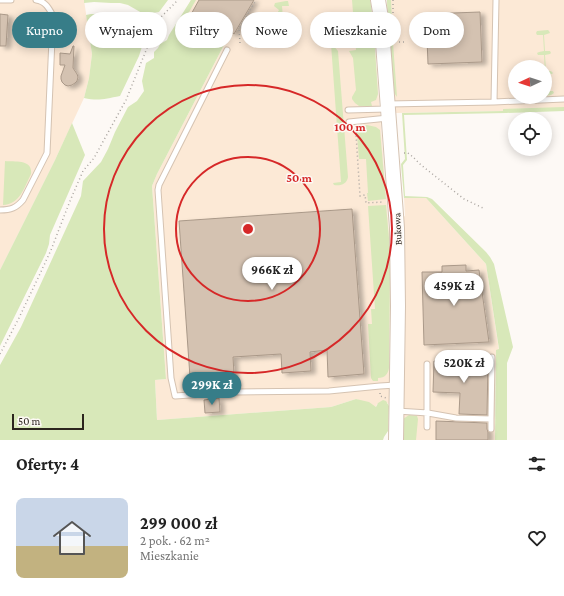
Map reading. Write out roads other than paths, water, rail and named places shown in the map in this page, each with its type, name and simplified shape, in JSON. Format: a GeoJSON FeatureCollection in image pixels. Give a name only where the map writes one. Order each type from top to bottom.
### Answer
{"type":"FeatureCollection","features":[{"type":"Feature","properties":{"kind":"street","name":"Bukowa"},"geometry":{"type":"LineString","coordinates":[[378,0],[380,12]]}},
{"type":"Feature","properties":{"kind":"street","name":"Bukowa"},"geometry":{"type":"LineString","coordinates":[[381,12],[382,0]]}},
{"type":"Feature","properties":{"kind":"street","name":"Bukowa"},"geometry":{"type":"LineString","coordinates":[[383,48],[397,228],[398,298],[396,440]]}},
{"type":"Feature","properties":{"kind":"lane"},"geometry":{"type":"LineString","coordinates":[[0,0],[11,0]]}},
{"type":"Feature","properties":{"kind":"lane"},"geometry":{"type":"LineString","coordinates":[[0,210],[10,210],[18,206],[23,200],[47,153],[53,16],[48,6],[40,0],[36,0]]}},
{"type":"Feature","properties":{"kind":"lane"},"geometry":{"type":"LineString","coordinates":[[494,102],[496,0]]}},
{"type":"Feature","properties":{"kind":"lane"},"geometry":{"type":"LineString","coordinates":[[227,50],[158,185],[170,370],[175,396],[235,392],[329,391],[397,385]]}},
{"type":"Feature","properties":{"kind":"lane"},"geometry":{"type":"LineString","coordinates":[[348,110],[388,110],[494,102],[564,99]]}},
{"type":"Feature","properties":{"kind":"lane"},"geometry":{"type":"LineString","coordinates":[[349,122],[388,110]]}},
{"type":"Feature","properties":{"kind":"lane"},"geometry":{"type":"LineString","coordinates":[[491,429],[492,357]]}},
{"type":"Feature","properties":{"kind":"lane"},"geometry":{"type":"LineString","coordinates":[[427,364],[427,427]]}},
{"type":"Feature","properties":{"kind":"lane"},"geometry":{"type":"LineString","coordinates":[[396,411],[428,412],[456,418],[492,419]]}}]}
